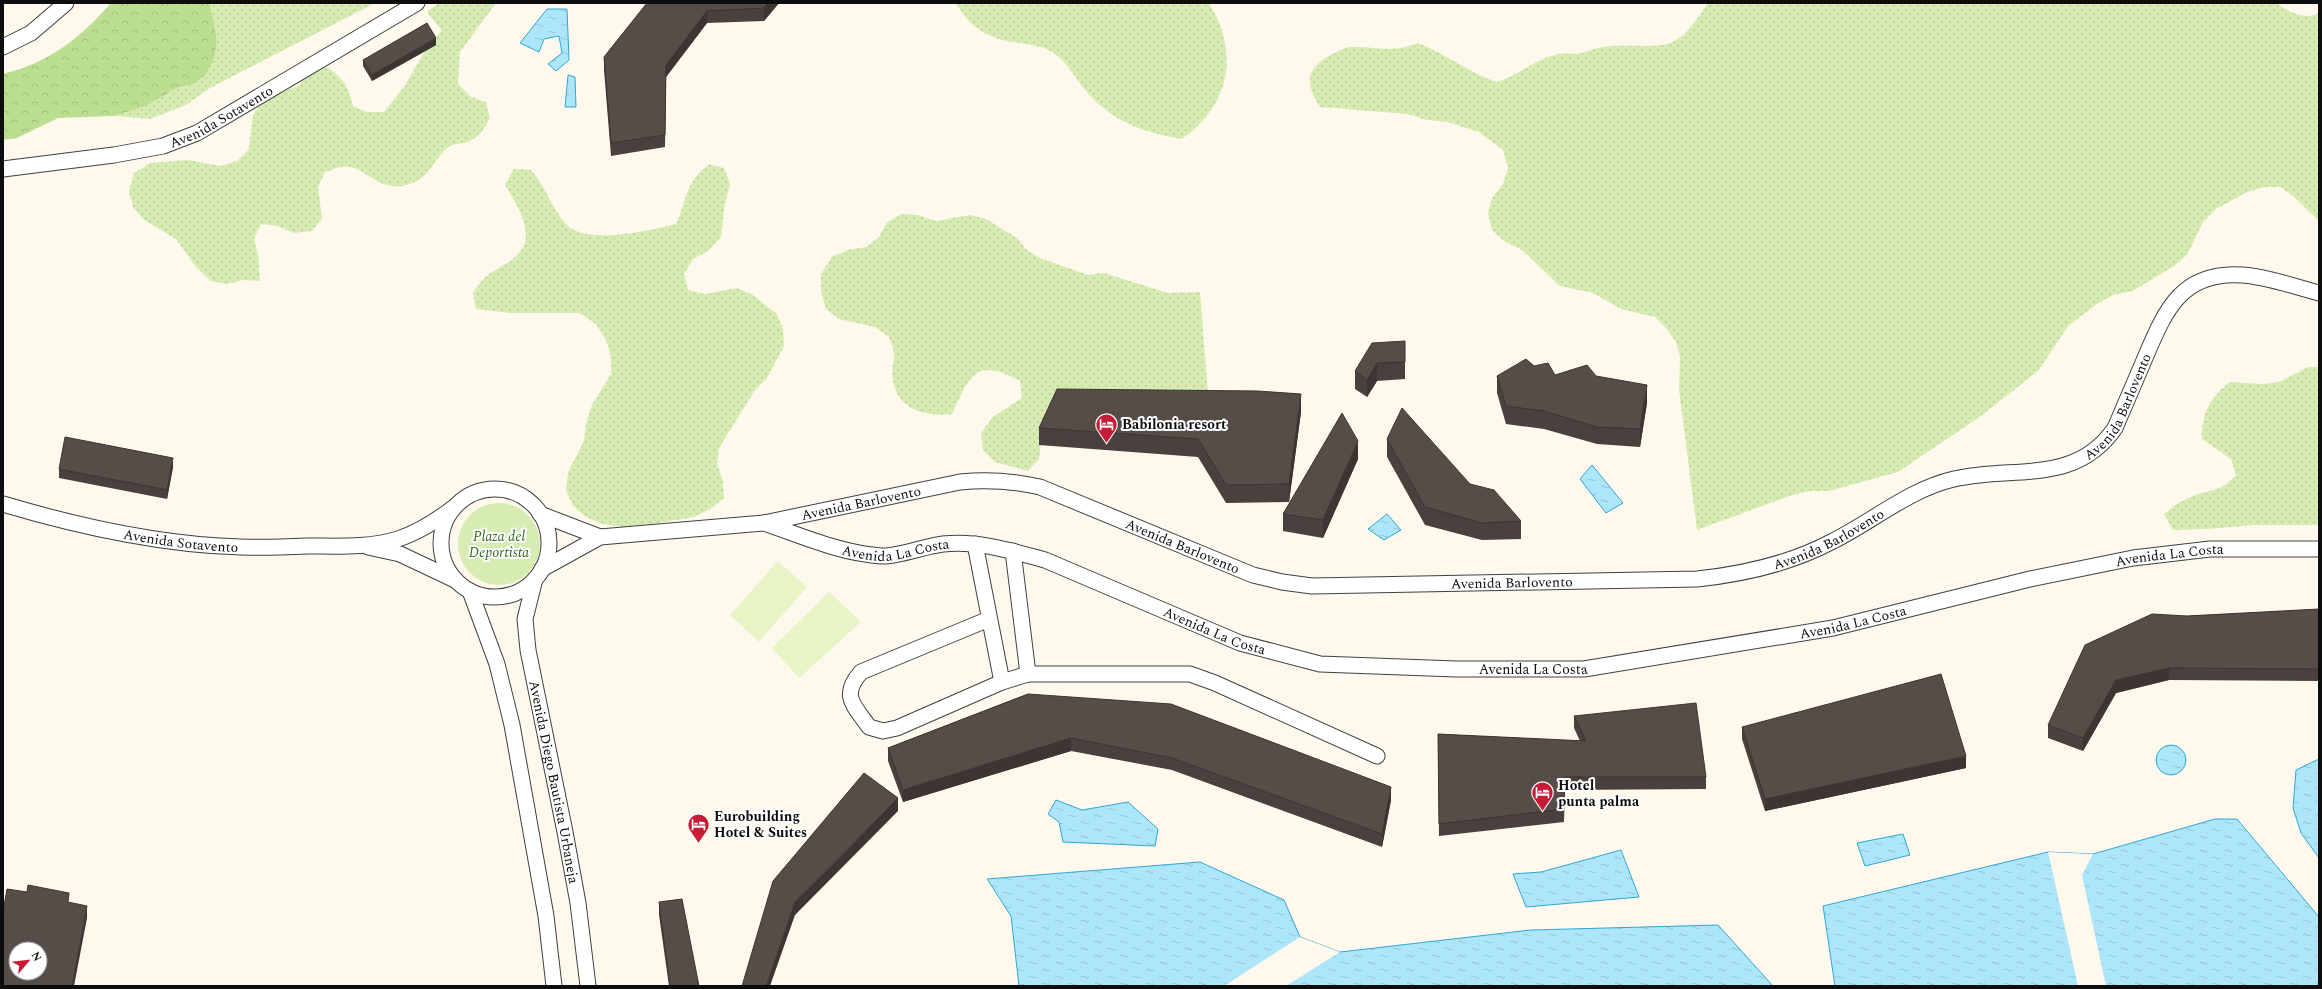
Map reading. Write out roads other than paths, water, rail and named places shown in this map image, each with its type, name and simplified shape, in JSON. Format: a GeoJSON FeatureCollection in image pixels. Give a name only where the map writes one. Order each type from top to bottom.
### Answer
{"type":"FeatureCollection","features":[{"type":"Feature","properties":{"kind":"street"},"geometry":{"type":"LineString","coordinates":[[3,47],[31,33],[66,3]]}},
{"type":"Feature","properties":{"kind":"street","name":"Avenida Sotavento"},"geometry":{"type":"LineString","coordinates":[[3,169],[114,155],[163,146],[197,133],[417,3]]}},
{"type":"Feature","properties":{"kind":"street","name":"Avenida Barlovento"},"geometry":{"type":"LineString","coordinates":[[539,574],[600,538],[764,523],[960,482],[1001,480],[1027,484],[1059,494],[1253,575],[1282,582],[1312,586],[1689,579],[1732,575],[1767,568],[1801,556],[1833,541],[1913,495],[1940,483],[1969,476],[2056,468],[2074,463],[2086,457],[2104,442],[2115,428],[2164,314],[2182,293],[2198,283],[2216,276],[2244,275],[2319,293]]}},
{"type":"Feature","properties":{"kind":"street"},"geometry":{"type":"LineString","coordinates":[[488,489],[508,491],[526,499],[540,514],[547,532],[548,551],[539,574],[522,590],[505,596],[487,597],[470,591],[455,580],[445,564],[440,544],[444,525],[453,508],[469,495],[488,489]]}},
{"type":"Feature","properties":{"kind":"street","name":"Avenida Sotavento"},"geometry":{"type":"LineString","coordinates":[[3,504],[108,530],[177,541],[240,547],[363,546],[398,539],[431,525],[453,508]]}},
{"type":"Feature","properties":{"kind":"street","name":"Avenida Barlovento"},"geometry":{"type":"LineString","coordinates":[[540,514],[600,538]]}},
{"type":"Feature","properties":{"kind":"street","name":"Avenida La Costa"},"geometry":{"type":"LineString","coordinates":[[764,523],[850,552],[883,556],[944,543],[975,544],[1013,551],[1045,560],[1240,643],[1320,664],[1456,669],[1584,669],[1833,628],[2030,579],[2133,558],[2210,549],[2319,549]]}},
{"type":"Feature","properties":{"kind":"street"},"geometry":{"type":"LineString","coordinates":[[975,544],[1002,682]]}},
{"type":"Feature","properties":{"kind":"street","name":"Avenida Sotavento"},"geometry":{"type":"LineString","coordinates":[[363,546],[400,554],[455,580]]}},
{"type":"Feature","properties":{"kind":"street"},"geometry":{"type":"LineString","coordinates":[[1013,551],[1028,674]]}},
{"type":"Feature","properties":{"kind":"street","name":"Avenida Diego Bautista Urbaneja"},"geometry":{"type":"LineString","coordinates":[[539,574],[525,619],[528,650],[578,903],[588,986]]}},
{"type":"Feature","properties":{"kind":"street"},"geometry":{"type":"LineString","coordinates":[[470,591],[497,664],[512,725],[546,916],[554,986]]}},
{"type":"Feature","properties":{"kind":"street"},"geometry":{"type":"LineString","coordinates":[[989,619],[861,672],[851,684],[850,700],[869,727],[883,731],[897,728],[1002,682],[1028,674],[1190,674],[1215,683],[1378,756]]}},
{"type":"Feature","properties":{"kind":"water"},"geometry":{"type":"Polygon","coordinates":[[[547,9],[567,9],[569,60],[556,71],[548,64],[562,53],[559,36],[544,39],[539,52],[520,43],[547,9]]]}},
{"type":"Feature","properties":{"kind":"water"},"geometry":{"type":"Polygon","coordinates":[[[568,75],[575,77],[576,107],[565,107],[568,75]]]}},
{"type":"Feature","properties":{"kind":"water"},"geometry":{"type":"Polygon","coordinates":[[[1592,465],[1623,503],[1606,513],[1580,479],[1592,465]]]}},
{"type":"Feature","properties":{"kind":"water"},"geometry":{"type":"Polygon","coordinates":[[[1387,514],[1401,530],[1384,540],[1368,529],[1387,514]]]}},
{"type":"Feature","properties":{"kind":"water"},"geometry":{"type":"Polygon","coordinates":[[[2171,745],[2182,749],[2186,760],[2182,771],[2171,775],[2160,771],[2156,760],[2160,749],[2171,745]]]}},
{"type":"Feature","properties":{"kind":"water"},"geometry":{"type":"Polygon","coordinates":[[[2319,759],[2319,858],[2301,833],[2293,808],[2296,770],[2319,759]]]}},
{"type":"Feature","properties":{"kind":"water"},"geometry":{"type":"Polygon","coordinates":[[[1056,800],[1082,810],[1128,802],[1158,829],[1155,846],[1063,842],[1059,822],[1048,814],[1056,800]]]}},
{"type":"Feature","properties":{"kind":"water"},"geometry":{"type":"Polygon","coordinates":[[[2215,819],[2237,819],[2319,917],[2319,986],[1835,986],[1823,906],[2048,852],[2093,854],[2215,819]]]}},
{"type":"Feature","properties":{"kind":"water"},"geometry":{"type":"Polygon","coordinates":[[[1903,834],[1910,855],[1865,866],[1857,843],[1903,834]]]}},
{"type":"Feature","properties":{"kind":"water"},"geometry":{"type":"Polygon","coordinates":[[[1621,850],[1639,897],[1526,907],[1513,874],[1541,872],[1621,850]]]}},
{"type":"Feature","properties":{"kind":"water"},"geometry":{"type":"Polygon","coordinates":[[[1200,862],[1284,900],[1300,937],[1340,952],[1531,930],[1718,925],[1773,986],[1019,986],[1011,916],[987,879],[1200,862]]]}},
{"type":"Feature","properties":{"kind":"place","name":"Babilonia resort"},"geometry":{"type":"Point","coordinates":[1106,444]}},
{"type":"Feature","properties":{"kind":"place","name":"Hotel punta palma"},"geometry":{"type":"Point","coordinates":[1543,812]}},
{"type":"Feature","properties":{"kind":"place","name":"Eurobuilding Hotel & Suites"},"geometry":{"type":"Point","coordinates":[698,844]}},
{"type":"Feature","properties":{"kind":"park label","name":"Plaza del Deportista"},"geometry":{"type":"Point","coordinates":[499,544]}}]}
